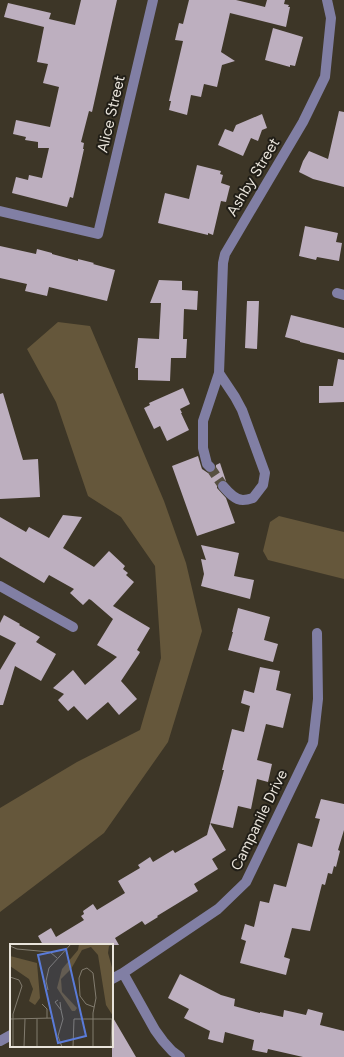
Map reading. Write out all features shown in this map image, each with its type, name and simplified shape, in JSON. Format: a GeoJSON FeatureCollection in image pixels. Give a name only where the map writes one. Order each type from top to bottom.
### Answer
{"type":"FeatureCollection","features":[{"type":"Feature","properties":{"kind":"street","name":"Alice Street"},"geometry":{"type":"LineString","coordinates":[[0,212],[98,234],[153,0]]}},
{"type":"Feature","properties":{"kind":"street","name":"Ashby Street"},"geometry":{"type":"LineString","coordinates":[[210,467],[207,464],[203,448],[203,421],[219,373],[223,263],[225,254],[303,122],[324,77],[331,18],[327,0]]}},
{"type":"Feature","properties":{"kind":"street"},"geometry":{"type":"LineString","coordinates":[[219,373],[242,410],[265,473],[262,485],[253,498],[242,500],[233,496],[223,486]]}},
{"type":"Feature","properties":{"kind":"street"},"geometry":{"type":"LineString","coordinates":[[0,586],[73,627]]}},
{"type":"Feature","properties":{"kind":"street","name":"Campanile Drive"},"geometry":{"type":"LineString","coordinates":[[113,978],[218,909],[246,882],[314,743],[318,699],[317,633]]}},
{"type":"Feature","properties":{"kind":"street"},"geometry":{"type":"LineString","coordinates":[[123,973],[155,1030],[172,1051],[180,1057]]}},
{"type":"Feature","properties":{"kind":"street"},"geometry":{"type":"LineString","coordinates":[[0,1042],[10,1036]]}},
{"type":"Feature","properties":{"kind":"shaded area"},"geometry":{"type":"Polygon","coordinates":[[[58,322],[90,326],[164,501],[186,563],[202,631],[168,742],[104,833],[0,912],[0,808],[77,762],[140,730],[161,658],[155,566],[121,517],[88,496],[56,402],[27,349],[58,322]]]}},
{"type":"Feature","properties":{"kind":"shaded area"},"geometry":{"type":"Polygon","coordinates":[[[279,516],[344,532],[344,579],[268,560],[263,551],[270,522],[279,516]]]}},
{"type":"Feature","properties":{"kind":"building"},"geometry":{"type":"Polygon","coordinates":[[[81,0],[117,0],[92,112],[89,111],[81,142],[84,143],[84,149],[73,198],[70,197],[67,207],[12,193],[16,177],[28,180],[29,175],[42,178],[49,148],[38,148],[38,142],[25,140],[26,137],[13,134],[16,120],[50,127],[59,87],[43,83],[48,64],[37,62],[44,27],[4,17],[8,3],[51,13],[49,19],[75,25],[81,0]]]}},
{"type":"Feature","properties":{"kind":"building"},"geometry":{"type":"Polygon","coordinates":[[[189,0],[236,0],[265,7],[267,0],[285,0],[284,4],[289,5],[288,7],[290,7],[286,27],[230,13],[221,52],[235,61],[222,65],[217,87],[204,84],[201,97],[191,95],[187,115],[169,110],[171,101],[169,101],[183,41],[175,40],[179,23],[183,24],[189,0]]]}},
{"type":"Feature","properties":{"kind":"building"},"geometry":{"type":"Polygon","coordinates":[[[273,28],[303,37],[295,66],[290,65],[290,67],[265,60],[273,28]]]}},
{"type":"Feature","properties":{"kind":"building"},"geometry":{"type":"Polygon","coordinates":[[[339,111],[344,112],[344,187],[313,179],[299,172],[309,151],[328,159],[339,111]]]}},
{"type":"Feature","properties":{"kind":"building"},"geometry":{"type":"Polygon","coordinates":[[[262,114],[267,128],[262,130],[258,141],[251,138],[243,156],[218,145],[225,129],[233,132],[236,125],[262,114]]]}},
{"type":"Feature","properties":{"kind":"building"},"geometry":{"type":"Polygon","coordinates":[[[197,165],[221,171],[220,174],[223,175],[221,183],[230,186],[226,202],[221,201],[213,235],[158,223],[165,193],[189,199],[197,165]]]}},
{"type":"Feature","properties":{"kind":"building"},"geometry":{"type":"Polygon","coordinates":[[[305,226],[338,233],[336,242],[342,243],[339,261],[317,257],[316,260],[299,256],[305,226]]]}},
{"type":"Feature","properties":{"kind":"building"},"geometry":{"type":"Polygon","coordinates":[[[0,246],[36,254],[37,249],[78,261],[78,259],[94,263],[93,264],[115,270],[107,301],[49,287],[47,296],[25,291],[27,284],[0,278],[0,246]]]}},
{"type":"Feature","properties":{"kind":"building"},"geometry":{"type":"Polygon","coordinates":[[[159,280],[182,281],[182,290],[198,291],[197,310],[184,309],[183,339],[187,339],[186,358],[171,358],[170,381],[138,380],[138,368],[135,368],[138,338],[159,339],[161,303],[150,303],[159,280]]]}},
{"type":"Feature","properties":{"kind":"building"},"geometry":{"type":"Polygon","coordinates":[[[247,301],[259,301],[257,349],[245,348],[247,301]]]}},
{"type":"Feature","properties":{"kind":"building"},"geometry":{"type":"Polygon","coordinates":[[[291,315],[344,328],[344,353],[285,337],[291,315]]]}},
{"type":"Feature","properties":{"kind":"building"},"geometry":{"type":"Polygon","coordinates":[[[338,359],[344,360],[344,402],[319,403],[319,386],[333,386],[338,359]]]}},
{"type":"Feature","properties":{"kind":"building"},"geometry":{"type":"Polygon","coordinates":[[[183,388],[190,404],[180,409],[189,430],[167,441],[160,426],[154,429],[144,408],[150,405],[149,403],[183,388]]]}},
{"type":"Feature","properties":{"kind":"building"},"geometry":{"type":"Polygon","coordinates":[[[3,393],[23,460],[38,459],[40,497],[0,499],[0,394],[3,393]]]}},
{"type":"Feature","properties":{"kind":"building"},"geometry":{"type":"Polygon","coordinates":[[[198,456],[202,469],[208,473],[214,472],[216,465],[220,463],[226,481],[219,481],[217,483],[217,488],[226,498],[235,523],[197,536],[172,466],[198,456]]]}},
{"type":"Feature","properties":{"kind":"building"},"geometry":{"type":"Polygon","coordinates":[[[63,515],[82,517],[63,548],[94,567],[109,551],[125,566],[123,569],[128,573],[126,575],[134,582],[113,606],[150,628],[137,650],[140,652],[139,654],[121,681],[137,699],[119,715],[108,702],[87,720],[74,706],[68,711],[58,700],[64,694],[53,688],[73,670],[85,685],[117,657],[97,645],[113,619],[89,599],[83,605],[70,593],[74,589],[49,575],[44,583],[0,557],[0,517],[26,532],[29,527],[49,538],[63,515]]]}},
{"type":"Feature","properties":{"kind":"building"},"geometry":{"type":"Polygon","coordinates":[[[201,545],[239,553],[234,576],[254,580],[250,599],[201,586],[204,574],[201,559],[206,560],[201,545]]]}},
{"type":"Feature","properties":{"kind":"building"},"geometry":{"type":"Polygon","coordinates":[[[238,608],[270,617],[264,640],[278,644],[273,662],[228,650],[238,608]]]}},
{"type":"Feature","properties":{"kind":"building"},"geometry":{"type":"Polygon","coordinates":[[[4,615],[40,637],[36,642],[56,654],[41,681],[15,666],[3,705],[0,705],[0,670],[16,643],[0,635],[0,623],[4,615]]]}},
{"type":"Feature","properties":{"kind":"building"},"geometry":{"type":"Polygon","coordinates":[[[260,667],[280,671],[276,690],[291,694],[283,728],[266,724],[257,760],[272,764],[268,782],[257,779],[251,809],[238,806],[233,828],[210,823],[224,770],[222,770],[232,729],[244,732],[250,706],[241,703],[244,690],[254,693],[260,667]]]}},
{"type":"Feature","properties":{"kind":"building"},"geometry":{"type":"Polygon","coordinates":[[[321,799],[344,804],[344,830],[338,850],[340,851],[336,867],[334,866],[332,874],[328,873],[325,885],[322,884],[310,931],[292,928],[284,957],[290,959],[286,975],[240,963],[246,941],[241,939],[245,924],[254,927],[260,901],[269,903],[274,884],[286,887],[298,843],[312,847],[320,819],[315,818],[321,799]]]}},
{"type":"Feature","properties":{"kind":"building"},"geometry":{"type":"Polygon","coordinates":[[[210,823],[226,850],[212,859],[218,869],[194,884],[198,891],[145,925],[142,921],[115,938],[119,945],[42,944],[38,936],[51,928],[56,937],[84,920],[81,916],[84,914],[83,911],[93,904],[97,910],[125,893],[118,881],[140,868],[138,865],[150,857],[153,862],[173,850],[175,853],[207,835],[210,823]]]}},
{"type":"Feature","properties":{"kind":"building"},"geometry":{"type":"Polygon","coordinates":[[[180,974],[221,995],[235,999],[234,1006],[283,1017],[284,1010],[306,1015],[308,1009],[323,1013],[320,1025],[344,1031],[344,1057],[303,1057],[268,1049],[267,1053],[252,1050],[254,1040],[225,1032],[223,1043],[208,1039],[210,1031],[184,1018],[189,1009],[168,998],[180,974]]]}},
{"type":"Feature","properties":{"kind":"building"},"geometry":{"type":"Polygon","coordinates":[[[113,1018],[136,1057],[112,1057],[113,1047],[113,1018]]]}},
{"type":"Feature","properties":{"kind":"tunnel"},"geometry":{"type":"LineString","coordinates":[[210,467],[223,486]]}}]}
